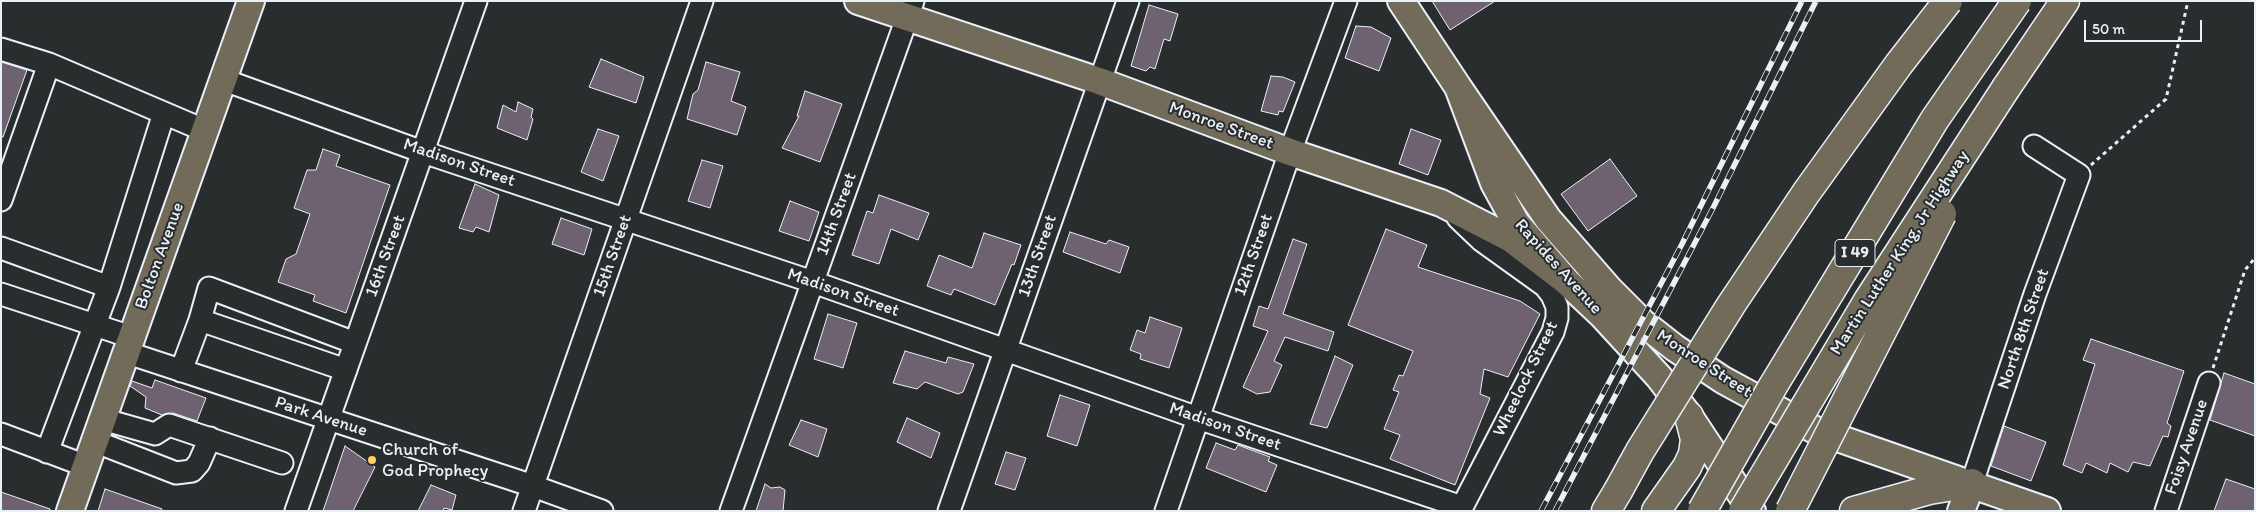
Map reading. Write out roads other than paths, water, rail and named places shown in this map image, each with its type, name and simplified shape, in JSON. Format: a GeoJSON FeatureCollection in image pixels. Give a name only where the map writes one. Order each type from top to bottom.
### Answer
{"type":"FeatureCollection","features":[{"type":"Feature","properties":{"kind":"highway"},"geometry":{"type":"LineString","coordinates":[[1612,501],[1640,451],[1732,304],[1806,193],[1899,64],[1948,1]]}},
{"type":"Feature","properties":{"kind":"highway","name":"Martin Luther King, Jr Highway"},"geometry":{"type":"LineString","coordinates":[[1702,511],[1774,386],[1935,119],[2017,1]]}},
{"type":"Feature","properties":{"kind":"highway","name":"Martin Luther King, Jr Highway"},"geometry":{"type":"LineString","coordinates":[[1744,511],[1864,306],[2065,1]]}},
{"type":"Feature","properties":{"kind":"highway"},"geometry":{"type":"LineString","coordinates":[[1790,511],[2006,88]]}},
{"type":"Feature","properties":{"kind":"highway"},"geometry":{"type":"LineString","coordinates":[[1656,511],[1687,467],[1693,454],[1695,438],[1689,416]]}},
{"type":"Feature","properties":{"kind":"highway"},"geometry":{"type":"LineString","coordinates":[[1854,511],[1929,490],[1972,483]]}},
{"type":"Feature","properties":{"kind":"main road","name":"Bolton Avenue"},"geometry":{"type":"LineString","coordinates":[[70,511],[251,1]]}},
{"type":"Feature","properties":{"kind":"main road","name":"Monroe Street"},"geometry":{"type":"LineString","coordinates":[[858,1],[910,10],[1290,152],[1441,203],[1511,239],[1567,282]]}},
{"type":"Feature","properties":{"kind":"main road","name":"Rapides Avenue"},"geometry":{"type":"LineString","coordinates":[[1401,1],[1458,87],[1494,183],[1516,223],[1567,282],[1636,351],[1689,416],[1752,511]]}},
{"type":"Feature","properties":{"kind":"main road","name":"Monroe Street"},"geometry":{"type":"LineString","coordinates":[[1458,87],[1548,219],[1610,290],[1656,333],[1723,380],[1815,430],[1972,483],[2047,511]]}},
{"type":"Feature","properties":{"kind":"main road"},"geometry":{"type":"LineString","coordinates":[[1961,511],[1972,483]]}},
{"type":"Feature","properties":{"kind":"street","name":"16th Street"},"geometry":{"type":"LineString","coordinates":[[296,511],[476,1]]}},
{"type":"Feature","properties":{"kind":"street","name":"15th Street"},"geometry":{"type":"LineString","coordinates":[[524,511],[702,1]]}},
{"type":"Feature","properties":{"kind":"street","name":"13th Street"},"geometry":{"type":"LineString","coordinates":[[949,511],[1128,1]]}},
{"type":"Feature","properties":{"kind":"street","name":"12th Street"},"geometry":{"type":"LineString","coordinates":[[1166,511],[1290,152],[1346,1]]}},
{"type":"Feature","properties":{"kind":"street","name":"14th Street"},"geometry":{"type":"LineString","coordinates":[[731,511],[910,10]]}},
{"type":"Feature","properties":{"kind":"street"},"geometry":{"type":"LineString","coordinates":[[1,49],[49,64],[206,131]]}},
{"type":"Feature","properties":{"kind":"street"},"geometry":{"type":"LineString","coordinates":[[1,200],[49,64]]}},
{"type":"Feature","properties":{"kind":"street","name":"Madison Street"},"geometry":{"type":"LineString","coordinates":[[224,80],[423,152],[626,218],[813,282],[1005,351],[1461,509]]}},
{"type":"Feature","properties":{"kind":"street"},"geometry":{"type":"LineString","coordinates":[[47,452],[109,287],[164,113]]}},
{"type":"Feature","properties":{"kind":"street","name":"North 8th Street"},"geometry":{"type":"LineString","coordinates":[[1972,483],[2035,294],[2079,175],[2034,146]]}},
{"type":"Feature","properties":{"kind":"street","name":"Wheelock Street"},"geometry":{"type":"LineString","coordinates":[[1441,203],[1481,240],[1545,286],[1552,295],[1557,313],[1553,332],[1461,509]]}},
{"type":"Feature","properties":{"kind":"street"},"geometry":{"type":"LineString","coordinates":[[1,248],[109,287]]}},
{"type":"Feature","properties":{"kind":"street"},"geometry":{"type":"LineString","coordinates":[[182,371],[209,288],[355,343]]}},
{"type":"Feature","properties":{"kind":"street","name":"Park Avenue"},"geometry":{"type":"LineString","coordinates":[[1,294],[94,325],[182,371],[533,486],[602,511]]}},
{"type":"Feature","properties":{"kind":"street"},"geometry":{"type":"LineString","coordinates":[[200,320],[346,370]]}},
{"type":"Feature","properties":{"kind":"street","name":"Foisy Avenue"},"geometry":{"type":"LineString","coordinates":[[2166,511],[2209,383]]}},
{"type":"Feature","properties":{"kind":"street"},"geometry":{"type":"LineString","coordinates":[[98,430],[155,434],[169,425],[282,463]]}},
{"type":"Feature","properties":{"kind":"street"},"geometry":{"type":"LineString","coordinates":[[98,430],[176,473],[192,471],[200,463],[210,438]]}},
{"type":"Feature","properties":{"kind":"street"},"geometry":{"type":"LineString","coordinates":[[1,434],[86,466]]}},
{"type":"Feature","properties":{"kind":"railway"},"geometry":{"type":"LineString","coordinates":[[1541,511],[1682,244],[1802,1]]}},
{"type":"Feature","properties":{"kind":"railway"},"geometry":{"type":"LineString","coordinates":[[1555,511],[1714,206],[1816,1]]}},
{"type":"Feature","properties":{"kind":"place","name":"Church of God Prophecy"},"geometry":{"type":"Point","coordinates":[372,460]}}]}
